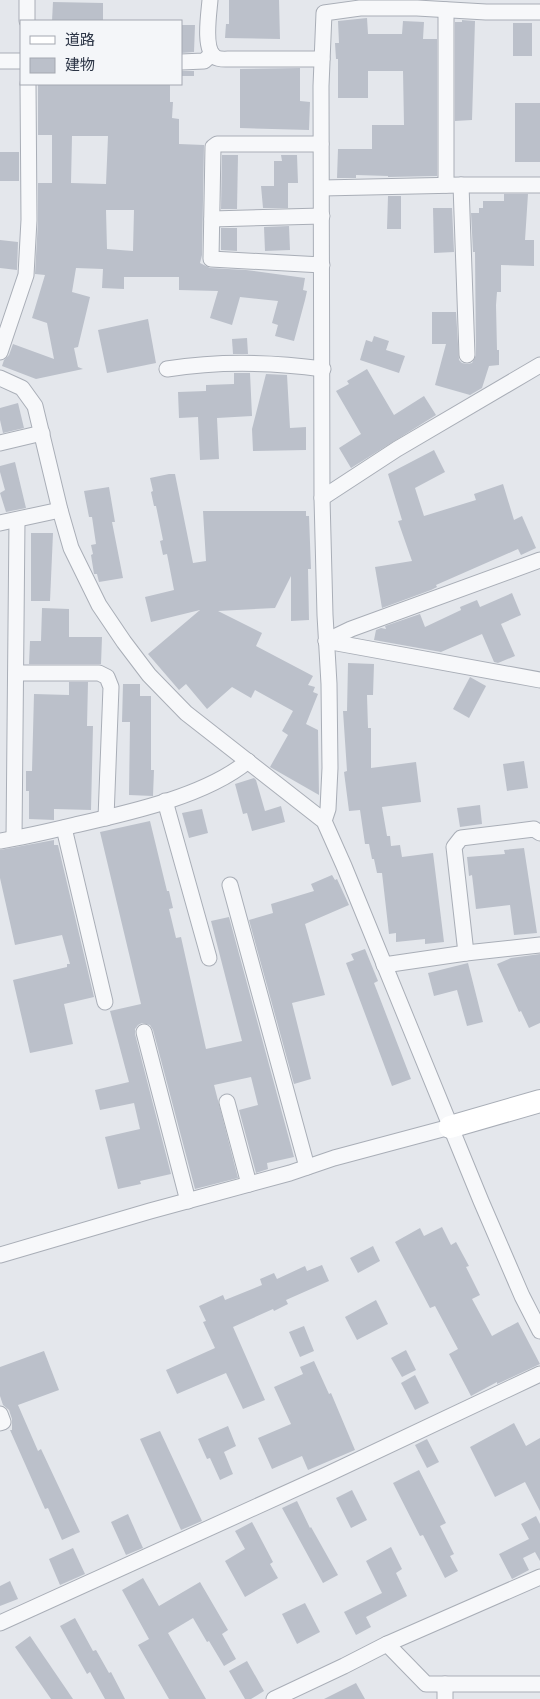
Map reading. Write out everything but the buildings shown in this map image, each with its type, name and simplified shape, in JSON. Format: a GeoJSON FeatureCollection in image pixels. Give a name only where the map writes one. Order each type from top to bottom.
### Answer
{"type":"FeatureCollection","features":[{"type":"Feature","properties":{"kind":"street"},"geometry":{"type":"LineString","coordinates":[[27,0],[27,20]]}},
{"type":"Feature","properties":{"kind":"street"},"geometry":{"type":"LineString","coordinates":[[210,0],[208,40],[212,54],[216,58],[322,59]]}},
{"type":"Feature","properties":{"kind":"street"},"geometry":{"type":"LineString","coordinates":[[324,821],[328,809],[330,768],[322,498],[322,59],[324,12],[360,8],[418,8],[540,12]]}},
{"type":"Feature","properties":{"kind":"street"},"geometry":{"type":"LineString","coordinates":[[446,10],[454,185],[467,355]]}},
{"type":"Feature","properties":{"kind":"street"},"geometry":{"type":"LineString","coordinates":[[182,62],[204,61],[212,54]]}},
{"type":"Feature","properties":{"kind":"street"},"geometry":{"type":"LineString","coordinates":[[0,61],[20,61]]}},
{"type":"Feature","properties":{"kind":"street"},"geometry":{"type":"LineString","coordinates":[[0,352],[26,275],[29,220],[28,85]]}},
{"type":"Feature","properties":{"kind":"street"},"geometry":{"type":"LineString","coordinates":[[322,144],[218,144],[213,147],[211,259],[322,265]]}},
{"type":"Feature","properties":{"kind":"street"},"geometry":{"type":"LineString","coordinates":[[322,188],[540,185]]}},
{"type":"Feature","properties":{"kind":"street"},"geometry":{"type":"LineString","coordinates":[[212,219],[322,216]]}},
{"type":"Feature","properties":{"kind":"street"},"geometry":{"type":"LineString","coordinates":[[167,369],[204,365],[269,364],[323,369]]}},
{"type":"Feature","properties":{"kind":"street"},"geometry":{"type":"LineString","coordinates":[[322,498],[397,449],[540,365]]}},
{"type":"Feature","properties":{"kind":"street"},"geometry":{"type":"LineString","coordinates":[[0,378],[22,388],[35,406],[71,548],[99,605],[139,662],[186,713],[324,821],[493,1231],[540,1331]]}},
{"type":"Feature","properties":{"kind":"street"},"geometry":{"type":"LineString","coordinates":[[0,442],[42,433]]}},
{"type":"Feature","properties":{"kind":"street"},"geometry":{"type":"LineString","coordinates":[[0,523],[60,510]]}},
{"type":"Feature","properties":{"kind":"street"},"geometry":{"type":"LineString","coordinates":[[17,520],[16,673],[7,839],[106,818],[165,801],[227,777],[248,762]]}},
{"type":"Feature","properties":{"kind":"street"},"geometry":{"type":"LineString","coordinates":[[326,641],[350,629],[540,560]]}},
{"type":"Feature","properties":{"kind":"street"},"geometry":{"type":"LineString","coordinates":[[326,641],[540,680]]}},
{"type":"Feature","properties":{"kind":"street"},"geometry":{"type":"LineString","coordinates":[[16,673],[98,673],[107,677],[111,687],[106,818]]}},
{"type":"Feature","properties":{"kind":"street"},"geometry":{"type":"LineString","coordinates":[[165,801],[209,958]]}},
{"type":"Feature","properties":{"kind":"street"},"geometry":{"type":"LineString","coordinates":[[64,828],[106,1002]]}},
{"type":"Feature","properties":{"kind":"street"},"geometry":{"type":"LineString","coordinates":[[466,953],[454,847],[461,838],[534,828],[540,833]]}},
{"type":"Feature","properties":{"kind":"street"},"geometry":{"type":"LineString","coordinates":[[230,885],[307,1167]]}},
{"type":"Feature","properties":{"kind":"street"},"geometry":{"type":"LineString","coordinates":[[384,965],[540,945]]}},
{"type":"Feature","properties":{"kind":"street"},"geometry":{"type":"LineString","coordinates":[[144,1032],[188,1201]]}},
{"type":"Feature","properties":{"kind":"street"},"geometry":{"type":"LineString","coordinates":[[0,1255],[334,1158],[540,1101]]}},
{"type":"Feature","properties":{"kind":"street"},"geometry":{"type":"LineString","coordinates":[[227,1102],[249,1184]]}},
{"type":"Feature","properties":{"kind":"street"},"geometry":{"type":"LineString","coordinates":[[0,1623],[326,1475],[540,1374]]}},
{"type":"Feature","properties":{"kind":"street"},"geometry":{"type":"LineString","coordinates":[[0,1414],[3,1422],[0,1423]]}},
{"type":"Feature","properties":{"kind":"street"},"geometry":{"type":"LineString","coordinates":[[274,1699],[388,1644],[540,1577]]}},
{"type":"Feature","properties":{"kind":"street"},"geometry":{"type":"LineString","coordinates":[[388,1644],[426,1684],[445,1692],[540,1684]]}}]}
